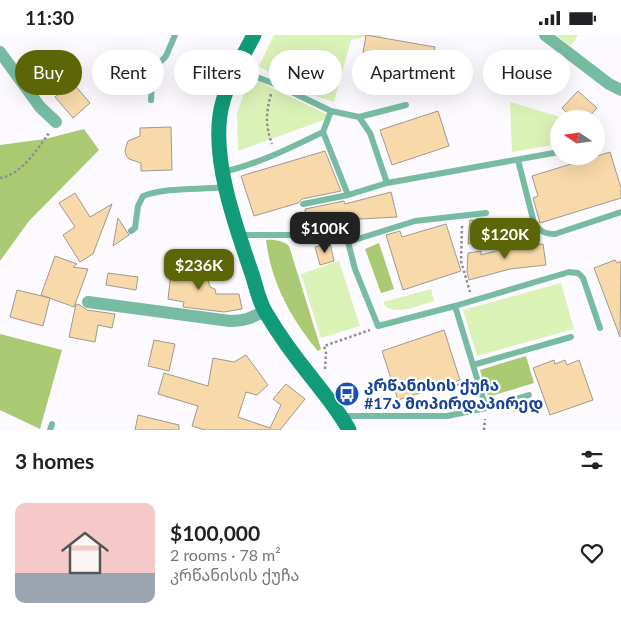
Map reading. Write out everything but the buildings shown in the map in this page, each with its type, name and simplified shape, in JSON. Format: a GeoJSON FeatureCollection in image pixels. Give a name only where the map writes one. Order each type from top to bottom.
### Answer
{"type":"FeatureCollection","features":[{"type":"Feature","properties":{"kind":"street"},"geometry":{"type":"LineString","coordinates":[[246,50],[254,35]]}},
{"type":"Feature","properties":{"kind":"street"},"geometry":{"type":"LineString","coordinates":[[545,35],[609,84],[621,90]]}},
{"type":"Feature","properties":{"kind":"street"},"geometry":{"type":"LineString","coordinates":[[0,52],[40,107],[56,122]]}},
{"type":"Feature","properties":{"kind":"street"},"geometry":{"type":"LineString","coordinates":[[225,95],[220,114],[219,145],[223,172],[239,235],[264,311],[296,358],[342,416],[349,430]]}},
{"type":"Feature","properties":{"kind":"street"},"geometry":{"type":"LineString","coordinates":[[88,302],[230,321],[251,319],[264,311]]}},
{"type":"Feature","properties":{"kind":"lane"},"geometry":{"type":"LineString","coordinates":[[151,100],[155,68],[166,55],[175,35]]}},
{"type":"Feature","properties":{"kind":"lane"},"geometry":{"type":"LineString","coordinates":[[297,95],[330,111],[359,117],[406,105]]}},
{"type":"Feature","properties":{"kind":"lane"},"geometry":{"type":"LineString","coordinates":[[330,111],[323,132],[348,195]]}},
{"type":"Feature","properties":{"kind":"lane"},"geometry":{"type":"LineString","coordinates":[[359,117],[370,133],[387,183]]}},
{"type":"Feature","properties":{"kind":"lane"},"geometry":{"type":"LineString","coordinates":[[223,172],[276,155],[323,132]]}},
{"type":"Feature","properties":{"kind":"lane"},"geometry":{"type":"LineString","coordinates":[[303,204],[348,195],[387,183],[550,154]]}},
{"type":"Feature","properties":{"kind":"lane"},"geometry":{"type":"LineString","coordinates":[[518,160],[534,223],[539,231],[555,234],[621,212]]}},
{"type":"Feature","properties":{"kind":"lane"},"geometry":{"type":"LineString","coordinates":[[131,231],[135,228],[138,207],[143,196],[172,191],[227,187]]}},
{"type":"Feature","properties":{"kind":"lane"},"geometry":{"type":"LineString","coordinates":[[239,235],[325,235],[337,237],[348,242],[415,221],[486,213]]}},
{"type":"Feature","properties":{"kind":"lane"},"geometry":{"type":"LineString","coordinates":[[348,242],[355,269],[378,326],[455,306],[569,272],[578,273],[583,278],[600,328]]}},
{"type":"Feature","properties":{"kind":"lane"},"geometry":{"type":"LineString","coordinates":[[455,306],[486,408]]}},
{"type":"Feature","properties":{"kind":"lane"},"geometry":{"type":"LineString","coordinates":[[473,365],[571,337]]}},
{"type":"Feature","properties":{"kind":"lane"},"geometry":{"type":"LineString","coordinates":[[342,416],[447,416],[486,408],[529,395]]}},
{"type":"Feature","properties":{"kind":"path"},"geometry":{"type":"LineString","coordinates":[[271,95],[266,110],[267,131],[276,155]]}},
{"type":"Feature","properties":{"kind":"path"},"geometry":{"type":"LineString","coordinates":[[0,178],[10,176],[35,153],[56,122]]}},
{"type":"Feature","properties":{"kind":"path"},"geometry":{"type":"LineString","coordinates":[[462,216],[461,261],[472,300]]}},
{"type":"Feature","properties":{"kind":"path"},"geometry":{"type":"LineString","coordinates":[[324,373],[326,363],[324,347],[378,326]]}},
{"type":"Feature","properties":{"kind":"path"},"geometry":{"type":"LineString","coordinates":[[438,391],[477,378]]}},
{"type":"Feature","properties":{"kind":"green space"},"geometry":{"type":"Polygon","coordinates":[[[274,35],[381,35],[381,37],[368,36],[351,40],[342,73],[342,50],[269,50],[269,72],[259,66],[274,35]]]}},
{"type":"Feature","properties":{"kind":"green space"},"geometry":{"type":"Polygon","coordinates":[[[556,35],[578,35],[571,46],[556,35]]]}},
{"type":"Feature","properties":{"kind":"green space"},"geometry":{"type":"Polygon","coordinates":[[[259,81],[269,86],[269,95],[287,95],[332,117],[238,151],[237,113],[244,95],[259,95],[259,81]]]}},
{"type":"Feature","properties":{"kind":"green space"},"geometry":{"type":"Polygon","coordinates":[[[312,95],[336,95],[334,102],[312,95]]]}},
{"type":"Feature","properties":{"kind":"green space"},"geometry":{"type":"Polygon","coordinates":[[[510,102],[550,114],[550,146],[512,152],[510,102]]]}},
{"type":"Feature","properties":{"kind":"green space"},"geometry":{"type":"Polygon","coordinates":[[[84,129],[99,150],[29,221],[0,261],[0,145],[45,139],[84,129]]]}},
{"type":"Feature","properties":{"kind":"green space"},"geometry":{"type":"Polygon","coordinates":[[[266,240],[279,241],[289,246],[321,349],[318,351],[299,326],[284,299],[272,271],[266,240]]]}},
{"type":"Feature","properties":{"kind":"green space"},"geometry":{"type":"Polygon","coordinates":[[[379,243],[394,289],[381,293],[365,249],[379,243]]]}},
{"type":"Feature","properties":{"kind":"green space"},"geometry":{"type":"Polygon","coordinates":[[[339,261],[360,326],[321,338],[301,274],[339,261]]]}},
{"type":"Feature","properties":{"kind":"green space"},"geometry":{"type":"Polygon","coordinates":[[[561,283],[574,329],[477,356],[463,310],[561,283]]]}},
{"type":"Feature","properties":{"kind":"green space"},"geometry":{"type":"Polygon","coordinates":[[[431,289],[434,301],[409,309],[391,309],[385,306],[383,302],[431,289]]]}},
{"type":"Feature","properties":{"kind":"green space"},"geometry":{"type":"Polygon","coordinates":[[[0,334],[62,350],[40,429],[0,410],[0,334]]]}},
{"type":"Feature","properties":{"kind":"green space"},"geometry":{"type":"Polygon","coordinates":[[[526,356],[534,383],[488,397],[480,370],[526,356]]]}},
{"type":"Feature","properties":{"kind":"green space"},"geometry":{"type":"Polygon","coordinates":[[[536,399],[538,405],[513,413],[511,407],[536,399]]]}},
{"type":"Feature","properties":{"kind":"place","name":"კრწანისის ქუჩა #17ა მოპირდაპირედ"},"geometry":{"type":"Point","coordinates":[347,394]}}]}
